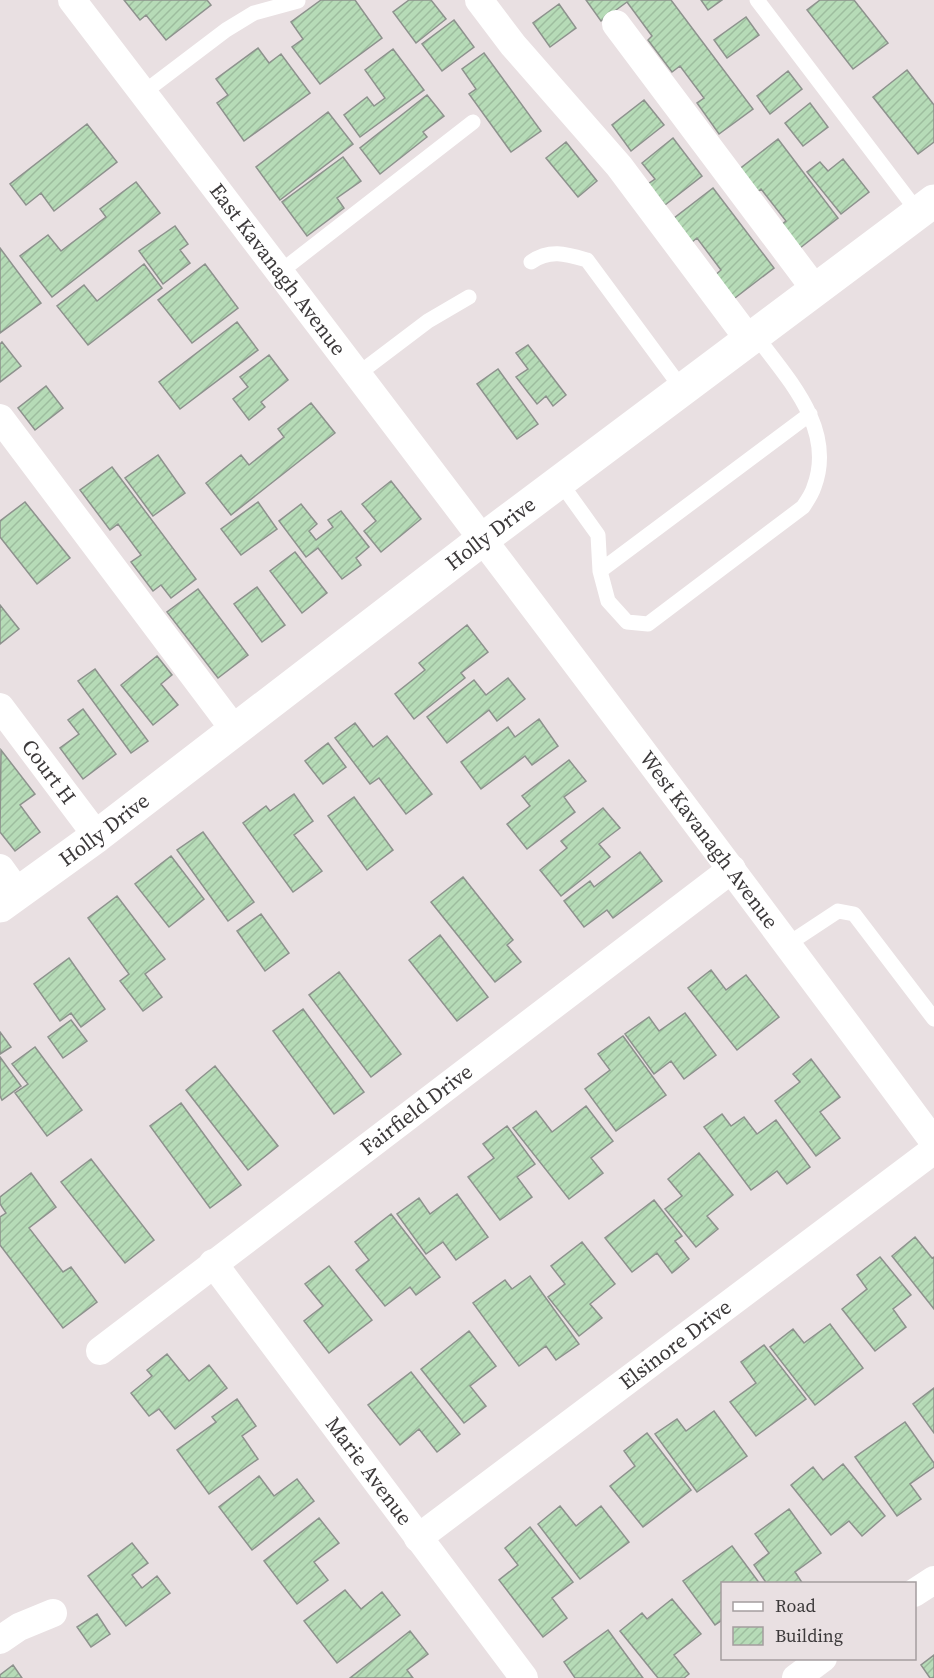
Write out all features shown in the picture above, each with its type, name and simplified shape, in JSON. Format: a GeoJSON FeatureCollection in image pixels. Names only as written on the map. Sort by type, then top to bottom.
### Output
{"type":"FeatureCollection","features":[{"type":"Feature","properties":{"kind":"street","name":"East Kavanagh Avenue"},"geometry":{"type":"LineString","coordinates":[[72,0],[483,539]]}},
{"type":"Feature","properties":{"kind":"street"},"geometry":{"type":"LineString","coordinates":[[479,0],[513,45],[619,166],[753,339]]}},
{"type":"Feature","properties":{"kind":"street"},"geometry":{"type":"LineString","coordinates":[[616,24],[815,289]]}},
{"type":"Feature","properties":{"kind":"street","name":"Holly Drive"},"geometry":{"type":"LineString","coordinates":[[6,889],[97,836],[483,539],[753,339],[815,289],[926,207]]}},
{"type":"Feature","properties":{"kind":"street"},"geometry":{"type":"LineString","coordinates":[[0,418],[234,729]]}},
{"type":"Feature","properties":{"kind":"street","name":"West Kavanagh Avenue"},"geometry":{"type":"LineString","coordinates":[[483,539],[934,1142]]}},
{"type":"Feature","properties":{"kind":"street","name":"Court H"},"geometry":{"type":"LineString","coordinates":[[0,707],[97,836]]}},
{"type":"Feature","properties":{"kind":"street","name":"Fairfield Drive"},"geometry":{"type":"LineString","coordinates":[[100,1351],[732,869]]}},
{"type":"Feature","properties":{"kind":"street","name":"Elsinore Drive"},"geometry":{"type":"LineString","coordinates":[[418,1538],[934,1150]]}},
{"type":"Feature","properties":{"kind":"street","name":"Marie Avenue"},"geometry":{"type":"LineString","coordinates":[[213,1263],[524,1678]]}},
{"type":"Feature","properties":{"kind":"street"},"geometry":{"type":"LineString","coordinates":[[916,1592],[934,1580]]}},
{"type":"Feature","properties":{"kind":"street"},"geometry":{"type":"LineString","coordinates":[[0,1640],[19,1627],[53,1613]]}},
{"type":"Feature","properties":{"kind":"street"},"geometry":{"type":"LineString","coordinates":[[796,1678],[822,1660]]}},
{"type":"Feature","properties":{"kind":"lane"},"geometry":{"type":"LineString","coordinates":[[757,0],[926,207]]}},
{"type":"Feature","properties":{"kind":"lane"},"geometry":{"type":"LineString","coordinates":[[143,93],[225,30],[254,14],[298,1]]}},
{"type":"Feature","properties":{"kind":"lane"},"geometry":{"type":"LineString","coordinates":[[280,272],[473,122]]}},
{"type":"Feature","properties":{"kind":"lane"},"geometry":{"type":"LineString","coordinates":[[531,262],[542,254],[566,254],[587,260],[683,390]]}},
{"type":"Feature","properties":{"kind":"lane"},"geometry":{"type":"LineString","coordinates":[[358,374],[428,321],[469,297]]}},
{"type":"Feature","properties":{"kind":"lane"},"geometry":{"type":"LineString","coordinates":[[560,482],[598,535],[600,571],[608,601],[627,622],[648,624],[803,507],[814,488],[820,463],[816,430],[810,414],[804,401],[753,339]]}},
{"type":"Feature","properties":{"kind":"lane"},"geometry":{"type":"LineString","coordinates":[[600,571],[810,414]]}},
{"type":"Feature","properties":{"kind":"lane"},"geometry":{"type":"LineString","coordinates":[[788,944],[838,911],[855,914],[934,1019]]}},
{"type":"Feature","properties":{"kind":"building"},"geometry":{"type":"Polygon","coordinates":[[[124,0],[207,0],[211,5],[166,40],[146,15],[140,20],[124,0]]]}},
{"type":"Feature","properties":{"kind":"building"},"geometry":{"type":"Polygon","coordinates":[[[321,0],[355,0],[382,38],[320,84],[292,47],[303,39],[291,22],[321,0]]]}},
{"type":"Feature","properties":{"kind":"building"},"geometry":{"type":"Polygon","coordinates":[[[409,0],[431,0],[446,19],[416,43],[393,12],[409,0]]]}},
{"type":"Feature","properties":{"kind":"building"},"geometry":{"type":"Polygon","coordinates":[[[586,0],[671,0],[753,109],[719,134],[697,103],[704,98],[680,66],[672,72],[648,40],[652,36],[627,2],[601,21],[586,0]]]}},
{"type":"Feature","properties":{"kind":"building"},"geometry":{"type":"Polygon","coordinates":[[[701,0],[722,0],[708,10],[701,0]]]}},
{"type":"Feature","properties":{"kind":"building"},"geometry":{"type":"Polygon","coordinates":[[[820,0],[854,0],[888,43],[853,69],[807,10],[820,0]]]}},
{"type":"Feature","properties":{"kind":"building"},"geometry":{"type":"Polygon","coordinates":[[[559,4],[576,28],[550,47],[533,23],[559,4]]]}},
{"type":"Feature","properties":{"kind":"building"},"geometry":{"type":"Polygon","coordinates":[[[746,17],[759,35],[727,58],[714,40],[746,17]]]}},
{"type":"Feature","properties":{"kind":"building"},"geometry":{"type":"Polygon","coordinates":[[[454,20],[474,47],[442,71],[422,44],[454,20]]]}},
{"type":"Feature","properties":{"kind":"building"},"geometry":{"type":"Polygon","coordinates":[[[258,48],[269,63],[281,54],[310,93],[244,141],[217,103],[228,95],[216,79],[258,48]]]}},
{"type":"Feature","properties":{"kind":"building"},"geometry":{"type":"Polygon","coordinates":[[[393,49],[424,90],[360,137],[344,115],[367,97],[374,106],[385,98],[365,70],[393,49]]]}},
{"type":"Feature","properties":{"kind":"building"},"geometry":{"type":"Polygon","coordinates":[[[484,53],[541,131],[511,152],[469,94],[476,89],[462,69],[484,53]]]}},
{"type":"Feature","properties":{"kind":"building"},"geometry":{"type":"Polygon","coordinates":[[[907,70],[934,105],[934,142],[918,154],[873,97],[907,70]]]}},
{"type":"Feature","properties":{"kind":"building"},"geometry":{"type":"Polygon","coordinates":[[[788,71],[802,89],[770,114],[757,96],[788,71]]]}},
{"type":"Feature","properties":{"kind":"building"},"geometry":{"type":"Polygon","coordinates":[[[427,95],[444,116],[423,132],[427,137],[380,174],[360,148],[427,95]]]}},
{"type":"Feature","properties":{"kind":"building"},"geometry":{"type":"Polygon","coordinates":[[[644,100],[664,125],[631,151],[612,125],[644,100]]]}},
{"type":"Feature","properties":{"kind":"building"},"geometry":{"type":"Polygon","coordinates":[[[810,103],[828,127],[803,146],[785,123],[810,103]]]}},
{"type":"Feature","properties":{"kind":"building"},"geometry":{"type":"Polygon","coordinates":[[[328,112],[353,144],[280,200],[256,167],[328,112]]]}},
{"type":"Feature","properties":{"kind":"building"},"geometry":{"type":"Polygon","coordinates":[[[87,124],[117,162],[54,211],[41,193],[26,205],[10,184],[87,124]]]}},
{"type":"Feature","properties":{"kind":"building"},"geometry":{"type":"Polygon","coordinates":[[[673,138],[702,176],[665,205],[648,184],[655,179],[642,163],[673,138]]]}},
{"type":"Feature","properties":{"kind":"building"},"geometry":{"type":"Polygon","coordinates":[[[778,139],[838,218],[795,252],[777,228],[786,221],[761,189],[751,197],[733,174],[778,139]]]}},
{"type":"Feature","properties":{"kind":"building"},"geometry":{"type":"Polygon","coordinates":[[[566,142],[597,181],[578,197],[546,158],[566,142]]]}},
{"type":"Feature","properties":{"kind":"building"},"geometry":{"type":"Polygon","coordinates":[[[343,157],[361,181],[337,198],[344,208],[307,236],[282,202],[343,157]]]}},
{"type":"Feature","properties":{"kind":"building"},"geometry":{"type":"Polygon","coordinates":[[[843,159],[869,192],[841,214],[807,172],[820,162],[828,171],[843,159]]]}},
{"type":"Feature","properties":{"kind":"building"},"geometry":{"type":"Polygon","coordinates":[[[136,182],[160,213],[52,297],[20,256],[48,235],[61,251],[106,217],[100,209],[136,182]]]}},
{"type":"Feature","properties":{"kind":"building"},"geometry":{"type":"Polygon","coordinates":[[[713,188],[774,268],[731,301],[713,277],[721,270],[697,238],[687,246],[669,222],[713,188]]]}},
{"type":"Feature","properties":{"kind":"building"},"geometry":{"type":"Polygon","coordinates":[[[175,226],[188,244],[180,250],[190,263],[163,284],[139,251],[175,226]]]}},
{"type":"Feature","properties":{"kind":"building"},"geometry":{"type":"Polygon","coordinates":[[[0,248],[41,303],[0,333],[0,248]]]}},
{"type":"Feature","properties":{"kind":"building"},"geometry":{"type":"Polygon","coordinates":[[[144,264],[162,288],[88,345],[57,306],[84,285],[97,301],[144,264]]]}},
{"type":"Feature","properties":{"kind":"building"},"geometry":{"type":"Polygon","coordinates":[[[205,264],[238,308],[192,343],[158,300],[205,264]]]}},
{"type":"Feature","properties":{"kind":"building"},"geometry":{"type":"Polygon","coordinates":[[[237,322],[258,350],[180,409],[159,382],[237,322]]]}},
{"type":"Feature","properties":{"kind":"building"},"geometry":{"type":"Polygon","coordinates":[[[2,342],[21,366],[0,382],[0,344],[2,342]]]}},
{"type":"Feature","properties":{"kind":"building"},"geometry":{"type":"Polygon","coordinates":[[[528,345],[566,395],[553,406],[546,396],[537,404],[516,377],[528,369],[516,353],[528,345]]]}},
{"type":"Feature","properties":{"kind":"building"},"geometry":{"type":"Polygon","coordinates":[[[269,355],[288,380],[261,402],[265,407],[249,420],[233,399],[248,387],[240,377],[269,355]]]}},
{"type":"Feature","properties":{"kind":"building"},"geometry":{"type":"Polygon","coordinates":[[[498,369],[538,424],[517,439],[477,384],[498,369]]]}},
{"type":"Feature","properties":{"kind":"building"},"geometry":{"type":"Polygon","coordinates":[[[46,386],[63,408],[35,430],[18,408],[46,386]]]}},
{"type":"Feature","properties":{"kind":"building"},"geometry":{"type":"Polygon","coordinates":[[[311,403],[335,433],[231,515],[206,483],[241,455],[249,465],[284,437],[278,429],[311,403]]]}},
{"type":"Feature","properties":{"kind":"building"},"geometry":{"type":"Polygon","coordinates":[[[158,455],[185,493],[153,516],[125,478],[158,455]]]}},
{"type":"Feature","properties":{"kind":"building"},"geometry":{"type":"Polygon","coordinates":[[[112,467],[196,579],[171,598],[161,585],[153,591],[131,562],[141,555],[118,524],[110,530],[80,490],[112,467]]]}},
{"type":"Feature","properties":{"kind":"building"},"geometry":{"type":"Polygon","coordinates":[[[391,481],[421,519],[381,552],[364,531],[376,521],[362,504],[391,481]]]}},
{"type":"Feature","properties":{"kind":"building"},"geometry":{"type":"Polygon","coordinates":[[[25,502],[70,558],[37,584],[0,537],[0,521],[25,502]]]}},
{"type":"Feature","properties":{"kind":"building"},"geometry":{"type":"Polygon","coordinates":[[[258,502],[277,529],[241,555],[221,529],[258,502]]]}},
{"type":"Feature","properties":{"kind":"building"},"geometry":{"type":"Polygon","coordinates":[[[301,504],[317,524],[309,531],[316,540],[333,527],[328,520],[341,511],[369,547],[356,558],[361,565],[342,579],[318,548],[306,557],[279,521],[301,504]]]}},
{"type":"Feature","properties":{"kind":"building"},"geometry":{"type":"Polygon","coordinates":[[[295,552],[327,593],[302,613],[270,571],[295,552]]]}},
{"type":"Feature","properties":{"kind":"building"},"geometry":{"type":"Polygon","coordinates":[[[257,587],[285,625],[262,642],[234,604],[257,587]]]}},
{"type":"Feature","properties":{"kind":"building"},"geometry":{"type":"Polygon","coordinates":[[[198,589],[248,655],[218,678],[167,612],[198,589]]]}},
{"type":"Feature","properties":{"kind":"building"},"geometry":{"type":"Polygon","coordinates":[[[0,605],[19,629],[0,644],[0,605]]]}},
{"type":"Feature","properties":{"kind":"building"},"geometry":{"type":"Polygon","coordinates":[[[467,625],[488,652],[461,673],[465,678],[414,719],[395,694],[425,670],[419,663],[467,625]]]}},
{"type":"Feature","properties":{"kind":"building"},"geometry":{"type":"Polygon","coordinates":[[[157,656],[172,675],[161,684],[178,705],[153,725],[121,685],[157,656]]]}},
{"type":"Feature","properties":{"kind":"building"},"geometry":{"type":"Polygon","coordinates":[[[95,669],[148,741],[131,753],[78,681],[95,669]]]}},
{"type":"Feature","properties":{"kind":"building"},"geometry":{"type":"Polygon","coordinates":[[[508,678],[525,699],[497,721],[489,710],[447,743],[427,717],[474,680],[486,695],[508,678]]]}},
{"type":"Feature","properties":{"kind":"building"},"geometry":{"type":"Polygon","coordinates":[[[83,709],[116,754],[83,779],[60,748],[79,734],[68,720],[83,709]]]}},
{"type":"Feature","properties":{"kind":"building"},"geometry":{"type":"Polygon","coordinates":[[[539,719],[558,746],[532,765],[525,756],[481,789],[461,762],[508,727],[515,737],[539,719]]]}},
{"type":"Feature","properties":{"kind":"building"},"geometry":{"type":"Polygon","coordinates":[[[355,723],[373,747],[387,736],[432,794],[406,814],[379,778],[370,784],[335,738],[355,723]]]}},
{"type":"Feature","properties":{"kind":"building"},"geometry":{"type":"Polygon","coordinates":[[[328,743],[346,767],[323,784],[305,761],[328,743]]]}},
{"type":"Feature","properties":{"kind":"building"},"geometry":{"type":"Polygon","coordinates":[[[1,750],[35,794],[20,805],[40,832],[15,851],[0,832],[1,750]]]}},
{"type":"Feature","properties":{"kind":"building"},"geometry":{"type":"Polygon","coordinates":[[[569,760],[586,781],[564,797],[575,812],[527,849],[507,824],[530,806],[522,796],[569,760]]]}},
{"type":"Feature","properties":{"kind":"building"},"geometry":{"type":"Polygon","coordinates":[[[294,794],[313,821],[294,835],[322,871],[293,892],[243,823],[266,806],[270,811],[294,794]]]}},
{"type":"Feature","properties":{"kind":"building"},"geometry":{"type":"Polygon","coordinates":[[[354,797],[393,850],[367,870],[328,816],[354,797]]]}},
{"type":"Feature","properties":{"kind":"building"},"geometry":{"type":"Polygon","coordinates":[[[603,808],[620,828],[599,844],[610,857],[561,896],[540,870],[567,848],[561,841],[603,808]]]}},
{"type":"Feature","properties":{"kind":"building"},"geometry":{"type":"Polygon","coordinates":[[[203,832],[254,902],[228,921],[177,850],[203,832]]]}},
{"type":"Feature","properties":{"kind":"building"},"geometry":{"type":"Polygon","coordinates":[[[640,852],[662,881],[613,918],[607,910],[584,927],[564,901],[590,881],[594,887],[640,852]]]}},
{"type":"Feature","properties":{"kind":"building"},"geometry":{"type":"Polygon","coordinates":[[[171,856],[204,899],[169,927],[135,884],[171,856]]]}},
{"type":"Feature","properties":{"kind":"building"},"geometry":{"type":"Polygon","coordinates":[[[463,877],[513,940],[507,945],[521,962],[495,982],[431,902],[463,877]]]}},
{"type":"Feature","properties":{"kind":"building"},"geometry":{"type":"Polygon","coordinates":[[[117,896],[165,959],[145,974],[162,997],[143,1011],[120,981],[129,974],[88,918],[117,896]]]}},
{"type":"Feature","properties":{"kind":"building"},"geometry":{"type":"Polygon","coordinates":[[[261,914],[289,953],[265,971],[237,931],[261,914]]]}},
{"type":"Feature","properties":{"kind":"building"},"geometry":{"type":"Polygon","coordinates":[[[440,935],[488,997],[457,1021],[409,960],[440,935]]]}},
{"type":"Feature","properties":{"kind":"building"},"geometry":{"type":"Polygon","coordinates":[[[69,958],[105,1009],[81,1027],[71,1013],[60,1021],[34,984],[69,958]]]}},
{"type":"Feature","properties":{"kind":"building"},"geometry":{"type":"Polygon","coordinates":[[[711,970],[726,990],[746,975],[779,1017],[737,1050],[688,988],[711,970]]]}},
{"type":"Feature","properties":{"kind":"building"},"geometry":{"type":"Polygon","coordinates":[[[339,972],[401,1054],[371,1077],[309,995],[339,972]]]}},
{"type":"Feature","properties":{"kind":"building"},"geometry":{"type":"Polygon","coordinates":[[[303,1009],[364,1092],[334,1114],[273,1031],[303,1009]]]}},
{"type":"Feature","properties":{"kind":"building"},"geometry":{"type":"Polygon","coordinates":[[[685,1013],[716,1055],[684,1079],[671,1061],[654,1074],[625,1034],[649,1017],[659,1031],[685,1013]]]}},
{"type":"Feature","properties":{"kind":"building"},"geometry":{"type":"Polygon","coordinates":[[[71,1020],[87,1041],[63,1058],[48,1037],[71,1020]]]}},
{"type":"Feature","properties":{"kind":"building"},"geometry":{"type":"Polygon","coordinates":[[[0,1032],[11,1047],[0,1054],[0,1032]]]}},
{"type":"Feature","properties":{"kind":"building"},"geometry":{"type":"Polygon","coordinates":[[[623,1036],[666,1095],[616,1131],[585,1089],[610,1070],[598,1054],[623,1036]]]}},
{"type":"Feature","properties":{"kind":"building"},"geometry":{"type":"Polygon","coordinates":[[[35,1047],[82,1110],[47,1136],[15,1093],[28,1084],[12,1064],[35,1047]]]}},
{"type":"Feature","properties":{"kind":"building"},"geometry":{"type":"Polygon","coordinates":[[[0,1057],[21,1086],[2,1100],[0,1096],[0,1057]]]}},
{"type":"Feature","properties":{"kind":"building"},"geometry":{"type":"Polygon","coordinates":[[[811,1059],[840,1097],[820,1112],[840,1138],[816,1156],[775,1101],[800,1082],[793,1074],[811,1059]]]}},
{"type":"Feature","properties":{"kind":"building"},"geometry":{"type":"Polygon","coordinates":[[[215,1066],[278,1146],[248,1170],[186,1090],[215,1066]]]}},
{"type":"Feature","properties":{"kind":"building"},"geometry":{"type":"Polygon","coordinates":[[[181,1103],[241,1185],[210,1208],[150,1126],[181,1103]]]}},
{"type":"Feature","properties":{"kind":"building"},"geometry":{"type":"Polygon","coordinates":[[[586,1106],[613,1141],[591,1158],[603,1173],[569,1199],[513,1128],[536,1111],[552,1132],[586,1106]]]}},
{"type":"Feature","properties":{"kind":"building"},"geometry":{"type":"Polygon","coordinates":[[[722,1114],[731,1126],[744,1117],[757,1134],[776,1120],[810,1167],[787,1184],[777,1171],[751,1190],[704,1127],[722,1114]]]}},
{"type":"Feature","properties":{"kind":"building"},"geometry":{"type":"Polygon","coordinates":[[[507,1126],[535,1164],[517,1177],[532,1197],[500,1220],[468,1177],[494,1158],[483,1144],[507,1126]]]}},
{"type":"Feature","properties":{"kind":"building"},"geometry":{"type":"Polygon","coordinates":[[[699,1153],[733,1195],[707,1216],[718,1229],[696,1247],[665,1209],[682,1196],[668,1179],[699,1153]]]}},
{"type":"Feature","properties":{"kind":"building"},"geometry":{"type":"Polygon","coordinates":[[[91,1159],[154,1240],[125,1263],[61,1182],[91,1159]]]}},
{"type":"Feature","properties":{"kind":"building"},"geometry":{"type":"Polygon","coordinates":[[[31,1173],[56,1207],[29,1228],[63,1272],[71,1267],[97,1302],[63,1328],[0,1245],[0,1217],[6,1213],[0,1204],[0,1197],[31,1173]]]}},
{"type":"Feature","properties":{"kind":"building"},"geometry":{"type":"Polygon","coordinates":[[[457,1194],[488,1237],[456,1260],[443,1242],[426,1254],[397,1214],[419,1198],[430,1214],[457,1194]]]}},
{"type":"Feature","properties":{"kind":"building"},"geometry":{"type":"Polygon","coordinates":[[[654,1200],[682,1236],[675,1241],[689,1259],[672,1273],[657,1253],[632,1272],[605,1238],[654,1200]]]}},
{"type":"Feature","properties":{"kind":"building"},"geometry":{"type":"Polygon","coordinates":[[[391,1214],[440,1277],[416,1295],[410,1287],[385,1306],[356,1270],[369,1260],[355,1242],[391,1214]]]}},
{"type":"Feature","properties":{"kind":"building"},"geometry":{"type":"Polygon","coordinates":[[[915,1237],[932,1258],[934,1257],[934,1309],[892,1256],[915,1237]]]}},
{"type":"Feature","properties":{"kind":"building"},"geometry":{"type":"Polygon","coordinates":[[[582,1242],[615,1284],[590,1304],[602,1318],[579,1336],[548,1297],[565,1284],[551,1266],[582,1242]]]}},
{"type":"Feature","properties":{"kind":"building"},"geometry":{"type":"Polygon","coordinates":[[[880,1257],[911,1295],[893,1309],[906,1327],[875,1351],[842,1309],[867,1289],[857,1275],[880,1257]]]}},
{"type":"Feature","properties":{"kind":"building"},"geometry":{"type":"Polygon","coordinates":[[[329,1266],[372,1320],[329,1353],[304,1321],[323,1306],[305,1284],[329,1266]]]}},
{"type":"Feature","properties":{"kind":"building"},"geometry":{"type":"Polygon","coordinates":[[[530,1276],[579,1344],[556,1360],[546,1346],[519,1366],[473,1303],[505,1280],[512,1289],[530,1276]]]}},
{"type":"Feature","properties":{"kind":"building"},"geometry":{"type":"Polygon","coordinates":[[[830,1324],[863,1368],[815,1405],[770,1347],[793,1329],[804,1343],[830,1324]]]}},
{"type":"Feature","properties":{"kind":"building"},"geometry":{"type":"Polygon","coordinates":[[[469,1331],[496,1366],[470,1386],[486,1406],[464,1423],[421,1369],[469,1331]]]}},
{"type":"Feature","properties":{"kind":"building"},"geometry":{"type":"Polygon","coordinates":[[[764,1345],[806,1399],[756,1436],[730,1402],[756,1383],[741,1362],[764,1345]]]}},
{"type":"Feature","properties":{"kind":"building"},"geometry":{"type":"Polygon","coordinates":[[[167,1354],[189,1381],[209,1365],[227,1388],[175,1429],[159,1409],[149,1416],[131,1393],[152,1376],[147,1370],[167,1354]]]}},
{"type":"Feature","properties":{"kind":"building"},"geometry":{"type":"Polygon","coordinates":[[[411,1372],[460,1434],[437,1452],[419,1429],[400,1445],[368,1405],[411,1372]]]}},
{"type":"Feature","properties":{"kind":"building"},"geometry":{"type":"Polygon","coordinates":[[[934,1388],[934,1433],[913,1404],[934,1388]]]}},
{"type":"Feature","properties":{"kind":"building"},"geometry":{"type":"Polygon","coordinates":[[[237,1399],[256,1426],[242,1436],[258,1459],[209,1494],[177,1450],[216,1422],[212,1417],[237,1399]]]}},
{"type":"Feature","properties":{"kind":"building"},"geometry":{"type":"Polygon","coordinates":[[[714,1411],[747,1456],[697,1492],[655,1434],[677,1419],[686,1431],[714,1411]]]}},
{"type":"Feature","properties":{"kind":"building"},"geometry":{"type":"Polygon","coordinates":[[[905,1422],[934,1463],[934,1467],[910,1484],[921,1499],[897,1516],[855,1457],[905,1422]]]}},
{"type":"Feature","properties":{"kind":"building"},"geometry":{"type":"Polygon","coordinates":[[[647,1433],[691,1490],[643,1527],[610,1486],[635,1466],[624,1451],[647,1433]]]}},
{"type":"Feature","properties":{"kind":"building"},"geometry":{"type":"Polygon","coordinates":[[[843,1464],[885,1516],[862,1536],[849,1521],[831,1535],[791,1485],[813,1467],[823,1480],[843,1464]]]}},
{"type":"Feature","properties":{"kind":"building"},"geometry":{"type":"Polygon","coordinates":[[[259,1476],[274,1496],[297,1479],[314,1501],[252,1550],[219,1507],[259,1476]]]}},
{"type":"Feature","properties":{"kind":"building"},"geometry":{"type":"Polygon","coordinates":[[[560,1506],[576,1526],[601,1506],[629,1542],[580,1579],[538,1524],[560,1506]]]}},
{"type":"Feature","properties":{"kind":"building"},"geometry":{"type":"Polygon","coordinates":[[[789,1509],[821,1553],[795,1572],[802,1582],[766,1582],[754,1565],[769,1553],[755,1534],[789,1509]]]}},
{"type":"Feature","properties":{"kind":"building"},"geometry":{"type":"Polygon","coordinates":[[[319,1518],[339,1543],[314,1562],[328,1580],[297,1604],[264,1561],[319,1518]]]}},
{"type":"Feature","properties":{"kind":"building"},"geometry":{"type":"Polygon","coordinates":[[[530,1527],[573,1582],[552,1598],[567,1618],[543,1637],[499,1580],[518,1565],[505,1548],[530,1527]]]}},
{"type":"Feature","properties":{"kind":"building"},"geometry":{"type":"Polygon","coordinates":[[[132,1543],[148,1563],[132,1575],[142,1588],[157,1576],[170,1593],[126,1626],[88,1576],[132,1543]]]}},
{"type":"Feature","properties":{"kind":"building"},"geometry":{"type":"Polygon","coordinates":[[[732,1546],[759,1582],[721,1582],[721,1621],[715,1625],[683,1581],[732,1546]]]}},
{"type":"Feature","properties":{"kind":"building"},"geometry":{"type":"Polygon","coordinates":[[[345,1590],[361,1609],[382,1592],[400,1615],[337,1663],[304,1621],[345,1590]]]}},
{"type":"Feature","properties":{"kind":"building"},"geometry":{"type":"Polygon","coordinates":[[[672,1599],[701,1634],[674,1655],[689,1674],[684,1678],[658,1678],[620,1631],[642,1613],[647,1619],[672,1599]]]}},
{"type":"Feature","properties":{"kind":"building"},"geometry":{"type":"Polygon","coordinates":[[[97,1614],[110,1634],[91,1647],[77,1627],[97,1614]]]}},
{"type":"Feature","properties":{"kind":"building"},"geometry":{"type":"Polygon","coordinates":[[[608,1630],[643,1678],[575,1678],[564,1662],[608,1630]]]}},
{"type":"Feature","properties":{"kind":"building"},"geometry":{"type":"Polygon","coordinates":[[[410,1631],[428,1654],[407,1670],[413,1678],[350,1678],[410,1631]]]}},
{"type":"Feature","properties":{"kind":"building"},"geometry":{"type":"Polygon","coordinates":[[[934,1655],[934,1678],[930,1678],[921,1665],[934,1655]]]}},
{"type":"Feature","properties":{"kind":"building"},"geometry":{"type":"Polygon","coordinates":[[[13,1665],[22,1678],[0,1678],[0,1675],[13,1665]]]}}]}
